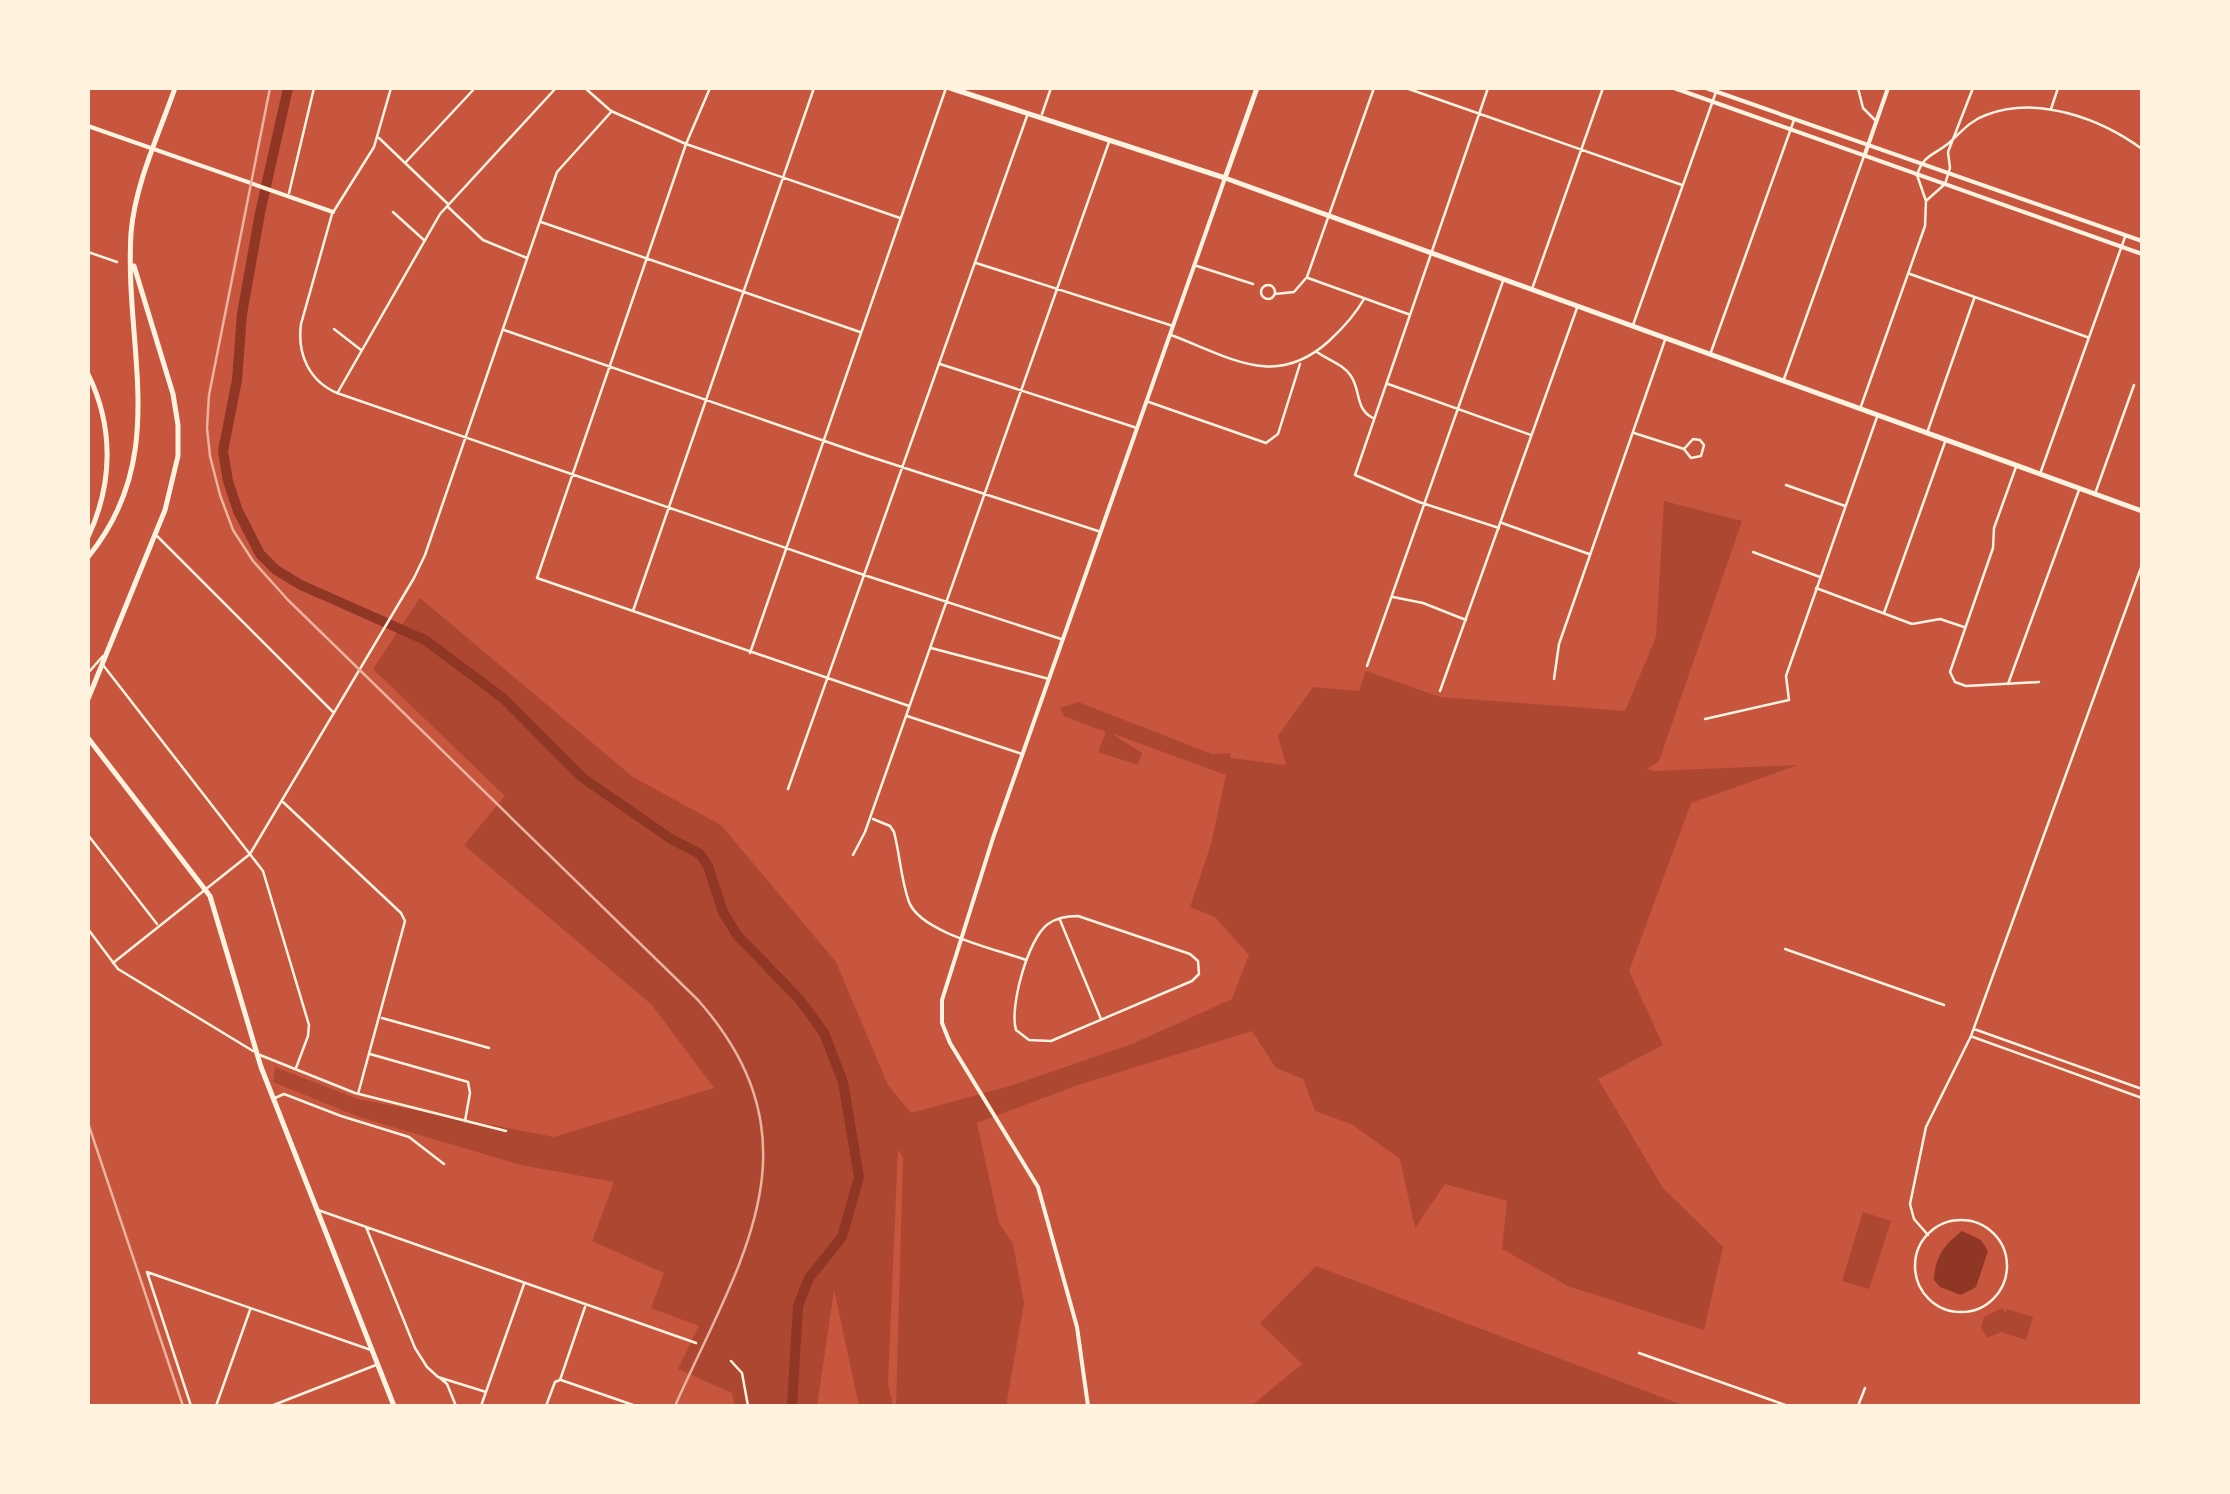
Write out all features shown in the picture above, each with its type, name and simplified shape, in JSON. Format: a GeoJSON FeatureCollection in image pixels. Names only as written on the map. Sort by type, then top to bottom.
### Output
{"type":"FeatureCollection","features":[{"type":"Feature","properties":{"kind":"main road"},"geometry":{"type":"LineString","coordinates":[[88,556],[110,525],[125,494],[137,446],[140,409],[131,254],[136,204],[176,88]]}},
{"type":"Feature","properties":{"kind":"main road"},"geometry":{"type":"LineString","coordinates":[[948,88],[1225,178],[2142,511]]}},
{"type":"Feature","properties":{"kind":"main road"},"geometry":{"type":"LineString","coordinates":[[1225,178],[1257,88]]}},
{"type":"Feature","properties":{"kind":"main road"},"geometry":{"type":"LineString","coordinates":[[88,699],[156,535],[176,468],[178,425],[173,394],[131,254]]}},
{"type":"Feature","properties":{"kind":"main road"},"geometry":{"type":"LineString","coordinates":[[88,374],[100,403],[108,447],[104,494],[88,537]]}},
{"type":"Feature","properties":{"kind":"main road"},"geometry":{"type":"LineString","coordinates":[[88,738],[213,904],[257,1054],[394,1406]]}},
{"type":"Feature","properties":{"kind":"street"},"geometry":{"type":"LineString","coordinates":[[285,195],[314,88]]}},
{"type":"Feature","properties":{"kind":"street"},"geometry":{"type":"LineString","coordinates":[[391,88],[368,160],[334,212],[306,306],[300,342],[304,361],[321,384],[465,438],[1062,640]]}},
{"type":"Feature","properties":{"kind":"street"},"geometry":{"type":"LineString","coordinates":[[405,163],[475,88]]}},
{"type":"Feature","properties":{"kind":"street"},"geometry":{"type":"LineString","coordinates":[[337,393],[447,205],[556,88]]}},
{"type":"Feature","properties":{"kind":"street"},"geometry":{"type":"LineString","coordinates":[[585,88],[612,112],[686,144],[900,218]]}},
{"type":"Feature","properties":{"kind":"street"},"geometry":{"type":"LineString","coordinates":[[710,88],[686,144],[536,578],[909,706]]}},
{"type":"Feature","properties":{"kind":"street"},"geometry":{"type":"LineString","coordinates":[[632,612],[814,88]]}},
{"type":"Feature","properties":{"kind":"street"},"geometry":{"type":"LineString","coordinates":[[750,653],[948,88]]}},
{"type":"Feature","properties":{"kind":"street"},"geometry":{"type":"LineString","coordinates":[[1040,119],[1051,88]]}},
{"type":"Feature","properties":{"kind":"street"},"geometry":{"type":"LineString","coordinates":[[1275,294],[1294,292],[1307,277],[1374,88]]}},
{"type":"Feature","properties":{"kind":"street"},"geometry":{"type":"LineString","coordinates":[[1406,88],[1682,186]]}},
{"type":"Feature","properties":{"kind":"street"},"geometry":{"type":"LineString","coordinates":[[1488,88],[1355,475],[1424,504],[1591,554]]}},
{"type":"Feature","properties":{"kind":"street"},"geometry":{"type":"LineString","coordinates":[[1531,289],[1603,88]]}},
{"type":"Feature","properties":{"kind":"street"},"geometry":{"type":"LineString","coordinates":[[1674,88],[2142,254]]}},
{"type":"Feature","properties":{"kind":"street"},"geometry":{"type":"LineString","coordinates":[[1706,88],[2142,241]]}},
{"type":"Feature","properties":{"kind":"street"},"geometry":{"type":"LineString","coordinates":[[1858,88],[1867,115],[1877,120]]}},
{"type":"Feature","properties":{"kind":"street"},"geometry":{"type":"LineString","coordinates":[[1783,381],[1888,88]]}},
{"type":"Feature","properties":{"kind":"street"},"geometry":{"type":"LineString","coordinates":[[1926,201],[1945,184],[1950,172],[1948,152],[1974,88]]}},
{"type":"Feature","properties":{"kind":"street"},"geometry":{"type":"LineString","coordinates":[[2050,110],[2058,88]]}},
{"type":"Feature","properties":{"kind":"street"},"geometry":{"type":"LineString","coordinates":[[1632,327],[1716,91]]}},
{"type":"Feature","properties":{"kind":"street"},"geometry":{"type":"LineString","coordinates":[[1860,410],[1925,226],[1926,201],[1917,174],[1921,162],[1984,115],[2018,109],[2050,110],[2100,124],[2142,150]]}},
{"type":"Feature","properties":{"kind":"street"},"geometry":{"type":"LineString","coordinates":[[113,963],[250,854],[374,646],[425,555],[557,172],[612,112]]}},
{"type":"Feature","properties":{"kind":"street"},"geometry":{"type":"LineString","coordinates":[[788,789],[1027,115]]}},
{"type":"Feature","properties":{"kind":"street"},"geometry":{"type":"LineString","coordinates":[[1710,355],[1795,118]]}},
{"type":"Feature","properties":{"kind":"street"},"geometry":{"type":"LineString","coordinates":[[88,126],[334,212]]}},
{"type":"Feature","properties":{"kind":"street"},"geometry":{"type":"LineString","coordinates":[[378,137],[483,240],[527,258]]}},
{"type":"Feature","properties":{"kind":"street"},"geometry":{"type":"LineString","coordinates":[[853,854],[870,818],[1109,141]]}},
{"type":"Feature","properties":{"kind":"street"},"geometry":{"type":"LineString","coordinates":[[1088,1406],[1078,1330],[1038,1187],[945,1032],[942,1000],[1022,754],[1225,178]]}},
{"type":"Feature","properties":{"kind":"street"},"geometry":{"type":"LineString","coordinates":[[394,212],[425,241]]}},
{"type":"Feature","properties":{"kind":"street"},"geometry":{"type":"LineString","coordinates":[[540,221],[860,332]]}},
{"type":"Feature","properties":{"kind":"street"},"geometry":{"type":"LineString","coordinates":[[2040,474],[2126,235]]}},
{"type":"Feature","properties":{"kind":"street"},"geometry":{"type":"LineString","coordinates":[[88,252],[117,262]]}},
{"type":"Feature","properties":{"kind":"street"},"geometry":{"type":"LineString","coordinates":[[975,262],[1173,326]]}},
{"type":"Feature","properties":{"kind":"street"},"geometry":{"type":"LineString","coordinates":[[1194,265],[1253,284]]}},
{"type":"Feature","properties":{"kind":"street"},"geometry":{"type":"LineString","coordinates":[[1909,274],[2089,338]]}},
{"type":"Feature","properties":{"kind":"street"},"geometry":{"type":"LineString","coordinates":[[1307,277],[1408,314]]}},
{"type":"Feature","properties":{"kind":"street"},"geometry":{"type":"LineString","coordinates":[[1367,666],[1504,280]]}},
{"type":"Feature","properties":{"kind":"street"},"geometry":{"type":"LineString","coordinates":[[1927,434],[1974,297]]}},
{"type":"Feature","properties":{"kind":"street"},"geometry":{"type":"LineString","coordinates":[[1170,334],[1264,368],[1300,362],[1342,328],[1364,299]]}},
{"type":"Feature","properties":{"kind":"street"},"geometry":{"type":"LineString","coordinates":[[1440,691],[1577,307]]}},
{"type":"Feature","properties":{"kind":"street"},"geometry":{"type":"LineString","coordinates":[[334,329],[362,350]]}},
{"type":"Feature","properties":{"kind":"street"},"geometry":{"type":"LineString","coordinates":[[503,330],[1100,531]]}},
{"type":"Feature","properties":{"kind":"street"},"geometry":{"type":"LineString","coordinates":[[1554,679],[1555,660],[1666,339]]}},
{"type":"Feature","properties":{"kind":"street"},"geometry":{"type":"LineString","coordinates":[[1316,352],[1347,371],[1364,412],[1375,418]]}},
{"type":"Feature","properties":{"kind":"street"},"geometry":{"type":"LineString","coordinates":[[1146,401],[1266,444],[1278,434],[1300,362]]}},
{"type":"Feature","properties":{"kind":"street"},"geometry":{"type":"LineString","coordinates":[[939,364],[1137,428]]}},
{"type":"Feature","properties":{"kind":"street"},"geometry":{"type":"LineString","coordinates":[[1387,384],[1531,436]]}},
{"type":"Feature","properties":{"kind":"street"},"geometry":{"type":"LineString","coordinates":[[2095,494],[2134,384]]}},
{"type":"Feature","properties":{"kind":"street"},"geometry":{"type":"LineString","coordinates":[[1705,719],[1789,700],[1786,676],[1878,416]]}},
{"type":"Feature","properties":{"kind":"street"},"geometry":{"type":"LineString","coordinates":[[1632,433],[1684,450]]}},
{"type":"Feature","properties":{"kind":"street"},"geometry":{"type":"LineString","coordinates":[[1884,613],[1945,440]]}},
{"type":"Feature","properties":{"kind":"street"},"geometry":{"type":"LineString","coordinates":[[2016,466],[1951,678],[1966,686],[2040,682]]}},
{"type":"Feature","properties":{"kind":"street"},"geometry":{"type":"LineString","coordinates":[[1786,485],[1845,506]]}},
{"type":"Feature","properties":{"kind":"street"},"geometry":{"type":"LineString","coordinates":[[2008,684],[2080,488]]}},
{"type":"Feature","properties":{"kind":"street"},"geometry":{"type":"LineString","coordinates":[[156,535],[334,713]]}},
{"type":"Feature","properties":{"kind":"street"},"geometry":{"type":"LineString","coordinates":[[1753,552],[1820,577]]}},
{"type":"Feature","properties":{"kind":"street"},"geometry":{"type":"LineString","coordinates":[[1928,1234],[1914,1218],[1910,1204],[1926,1128],[1974,1029],[2142,565]]}},
{"type":"Feature","properties":{"kind":"street"},"geometry":{"type":"LineString","coordinates":[[1816,588],[1912,624],[1940,619],[1965,628]]}},
{"type":"Feature","properties":{"kind":"street"},"geometry":{"type":"LineString","coordinates":[[1391,596],[1423,603],[1466,620]]}},
{"type":"Feature","properties":{"kind":"street"},"geometry":{"type":"LineString","coordinates":[[88,673],[109,647]]}},
{"type":"Feature","properties":{"kind":"street"},"geometry":{"type":"LineString","coordinates":[[930,648],[1048,679]]}},
{"type":"Feature","properties":{"kind":"street"},"geometry":{"type":"LineString","coordinates":[[102,664],[265,878],[309,1025],[295,1069]]}},
{"type":"Feature","properties":{"kind":"street"},"geometry":{"type":"LineString","coordinates":[[906,716],[1022,754]]}},
{"type":"Feature","properties":{"kind":"street"},"geometry":{"type":"LineString","coordinates":[[282,801],[404,917],[406,928],[358,1094]]}},
{"type":"Feature","properties":{"kind":"street"},"geometry":{"type":"LineString","coordinates":[[870,818],[890,826],[894,832],[913,910],[932,926],[1028,960]]}},
{"type":"Feature","properties":{"kind":"street"},"geometry":{"type":"LineString","coordinates":[[88,834],[159,926]]}},
{"type":"Feature","properties":{"kind":"street"},"geometry":{"type":"LineString","coordinates":[[1072,916],[1086,917],[1190,954],[1200,967],[1192,981],[1051,1041],[1036,1042],[1016,1030],[1012,1008],[1028,960],[1041,931],[1072,916]]}},
{"type":"Feature","properties":{"kind":"street"},"geometry":{"type":"LineString","coordinates":[[1059,919],[1101,1020]]}},
{"type":"Feature","properties":{"kind":"street"},"geometry":{"type":"LineString","coordinates":[[88,929],[113,963],[257,1054],[358,1094],[506,1131]]}},
{"type":"Feature","properties":{"kind":"street"},"geometry":{"type":"LineString","coordinates":[[1785,949],[1944,1005]]}},
{"type":"Feature","properties":{"kind":"street"},"geometry":{"type":"LineString","coordinates":[[380,1018],[489,1048]]}},
{"type":"Feature","properties":{"kind":"street"},"geometry":{"type":"LineString","coordinates":[[1974,1029],[2142,1089]]}},
{"type":"Feature","properties":{"kind":"street"},"geometry":{"type":"LineString","coordinates":[[1971,1036],[2142,1098]]}},
{"type":"Feature","properties":{"kind":"street"},"geometry":{"type":"LineString","coordinates":[[370,1054],[468,1082],[470,1093],[464,1123]]}},
{"type":"Feature","properties":{"kind":"street"},"geometry":{"type":"LineString","coordinates":[[274,1098],[284,1094],[409,1138],[444,1164]]}},
{"type":"Feature","properties":{"kind":"street"},"geometry":{"type":"LineString","coordinates":[[316,1210],[696,1343]]}},
{"type":"Feature","properties":{"kind":"street"},"geometry":{"type":"LineString","coordinates":[[1954,1220],[1970,1221],[1997,1237],[2005,1251],[2007,1267],[1996,1296],[1968,1312],[1938,1306],[1924,1294],[1917,1280],[1916,1264],[1919,1248],[1928,1234],[1954,1220]]}},
{"type":"Feature","properties":{"kind":"street"},"geometry":{"type":"LineString","coordinates":[[366,1227],[415,1348],[427,1367],[447,1384],[456,1406]]}},
{"type":"Feature","properties":{"kind":"street"},"geometry":{"type":"LineString","coordinates":[[191,1406],[147,1272],[372,1350]]}},
{"type":"Feature","properties":{"kind":"street"},"geometry":{"type":"LineString","coordinates":[[481,1406],[524,1283]]}},
{"type":"Feature","properties":{"kind":"street"},"geometry":{"type":"LineString","coordinates":[[546,1406],[555,1382],[560,1380],[586,1304]]}},
{"type":"Feature","properties":{"kind":"street"},"geometry":{"type":"LineString","coordinates":[[216,1406],[250,1308]]}},
{"type":"Feature","properties":{"kind":"street"},"geometry":{"type":"LineString","coordinates":[[1638,1353],[1788,1406]]}},
{"type":"Feature","properties":{"kind":"street"},"geometry":{"type":"LineString","coordinates":[[731,1360],[742,1373],[748,1406]]}},
{"type":"Feature","properties":{"kind":"street"},"geometry":{"type":"LineString","coordinates":[[271,1406],[286,1404],[378,1365]]}},
{"type":"Feature","properties":{"kind":"street"},"geometry":{"type":"LineString","coordinates":[[438,1376],[486,1392]]}},
{"type":"Feature","properties":{"kind":"street"},"geometry":{"type":"LineString","coordinates":[[560,1380],[636,1406]]}},
{"type":"Feature","properties":{"kind":"street"},"geometry":{"type":"LineString","coordinates":[[1858,1406],[1865,1388]]}},
{"type":"Feature","properties":{"kind":"shaded area"},"geometry":{"type":"Polygon","coordinates":[[[1664,501],[1742,521],[1659,761],[1647,769],[1798,765],[1691,803],[1629,971],[1663,1045],[1598,1079],[1663,1188],[1723,1247],[1704,1330],[1568,1286],[1502,1249],[1507,1201],[1445,1184],[1415,1228],[1400,1159],[1353,1125],[1315,1111],[1303,1079],[1276,1068],[1252,1031],[1078,1085],[977,1123],[999,1223],[1013,1244],[1024,1303],[1006,1406],[896,1406],[903,1158],[898,1149],[888,1384],[893,1406],[859,1406],[834,1290],[817,1406],[735,1406],[732,1393],[678,1369],[699,1326],[651,1308],[664,1273],[592,1241],[614,1182],[521,1165],[359,1117],[273,1082],[275,1067],[358,1099],[554,1137],[714,1088],[652,1005],[464,845],[505,796],[373,669],[420,598],[633,777],[721,825],[836,962],[888,1085],[911,1113],[1010,1086],[1132,1044],[1232,999],[1249,955],[1215,917],[1190,907],[1211,844],[1226,775],[1111,733],[1142,753],[1138,765],[1098,752],[1106,732],[1064,716],[1060,708],[1078,702],[1212,754],[1230,753],[1231,758],[1286,765],[1278,736],[1313,687],[1359,691],[1366,671],[1440,697],[1625,711],[1656,637],[1664,501]]]}},
{"type":"Feature","properties":{"kind":"shaded area"},"geometry":{"type":"Polygon","coordinates":[[[1863,1212],[1891,1221],[1869,1289],[1842,1281],[1863,1212]]]}},
{"type":"Feature","properties":{"kind":"shaded area"},"geometry":{"type":"Polygon","coordinates":[[[1962,1231],[1981,1240],[1988,1251],[1976,1287],[1961,1295],[1940,1287],[1934,1280],[1942,1252],[1962,1231]]]}},
{"type":"Feature","properties":{"kind":"shaded area"},"geometry":{"type":"Polygon","coordinates":[[[1316,1266],[1685,1406],[1251,1406],[1302,1364],[1260,1323],[1316,1266]]]}},
{"type":"Feature","properties":{"kind":"shaded area"},"geometry":{"type":"Polygon","coordinates":[[[2002,1308],[2005,1312],[2007,1309],[2033,1317],[2026,1340],[2001,1332],[1987,1338],[1981,1327],[1984,1317],[2002,1308]]]}},
{"type":"Feature","properties":{"kind":"waterway"},"geometry":{"type":"LineString","coordinates":[[288,88],[260,213],[223,451],[238,511],[260,554],[276,570],[425,640],[503,698],[583,778],[671,839],[700,854],[708,866],[723,912],[737,935],[800,1000],[824,1033],[843,1082],[859,1177],[842,1237],[809,1278],[798,1306],[792,1406]]}},
{"type":"Feature","properties":{"kind":"railway"},"geometry":{"type":"LineString","coordinates":[[270,88],[209,395],[210,456],[233,530],[253,561],[288,600],[698,1000],[736,1053],[757,1103],[763,1153],[758,1202],[724,1301],[675,1406]]}},
{"type":"Feature","properties":{"kind":"railway"},"geometry":{"type":"LineString","coordinates":[[88,1123],[183,1406]]}}]}
